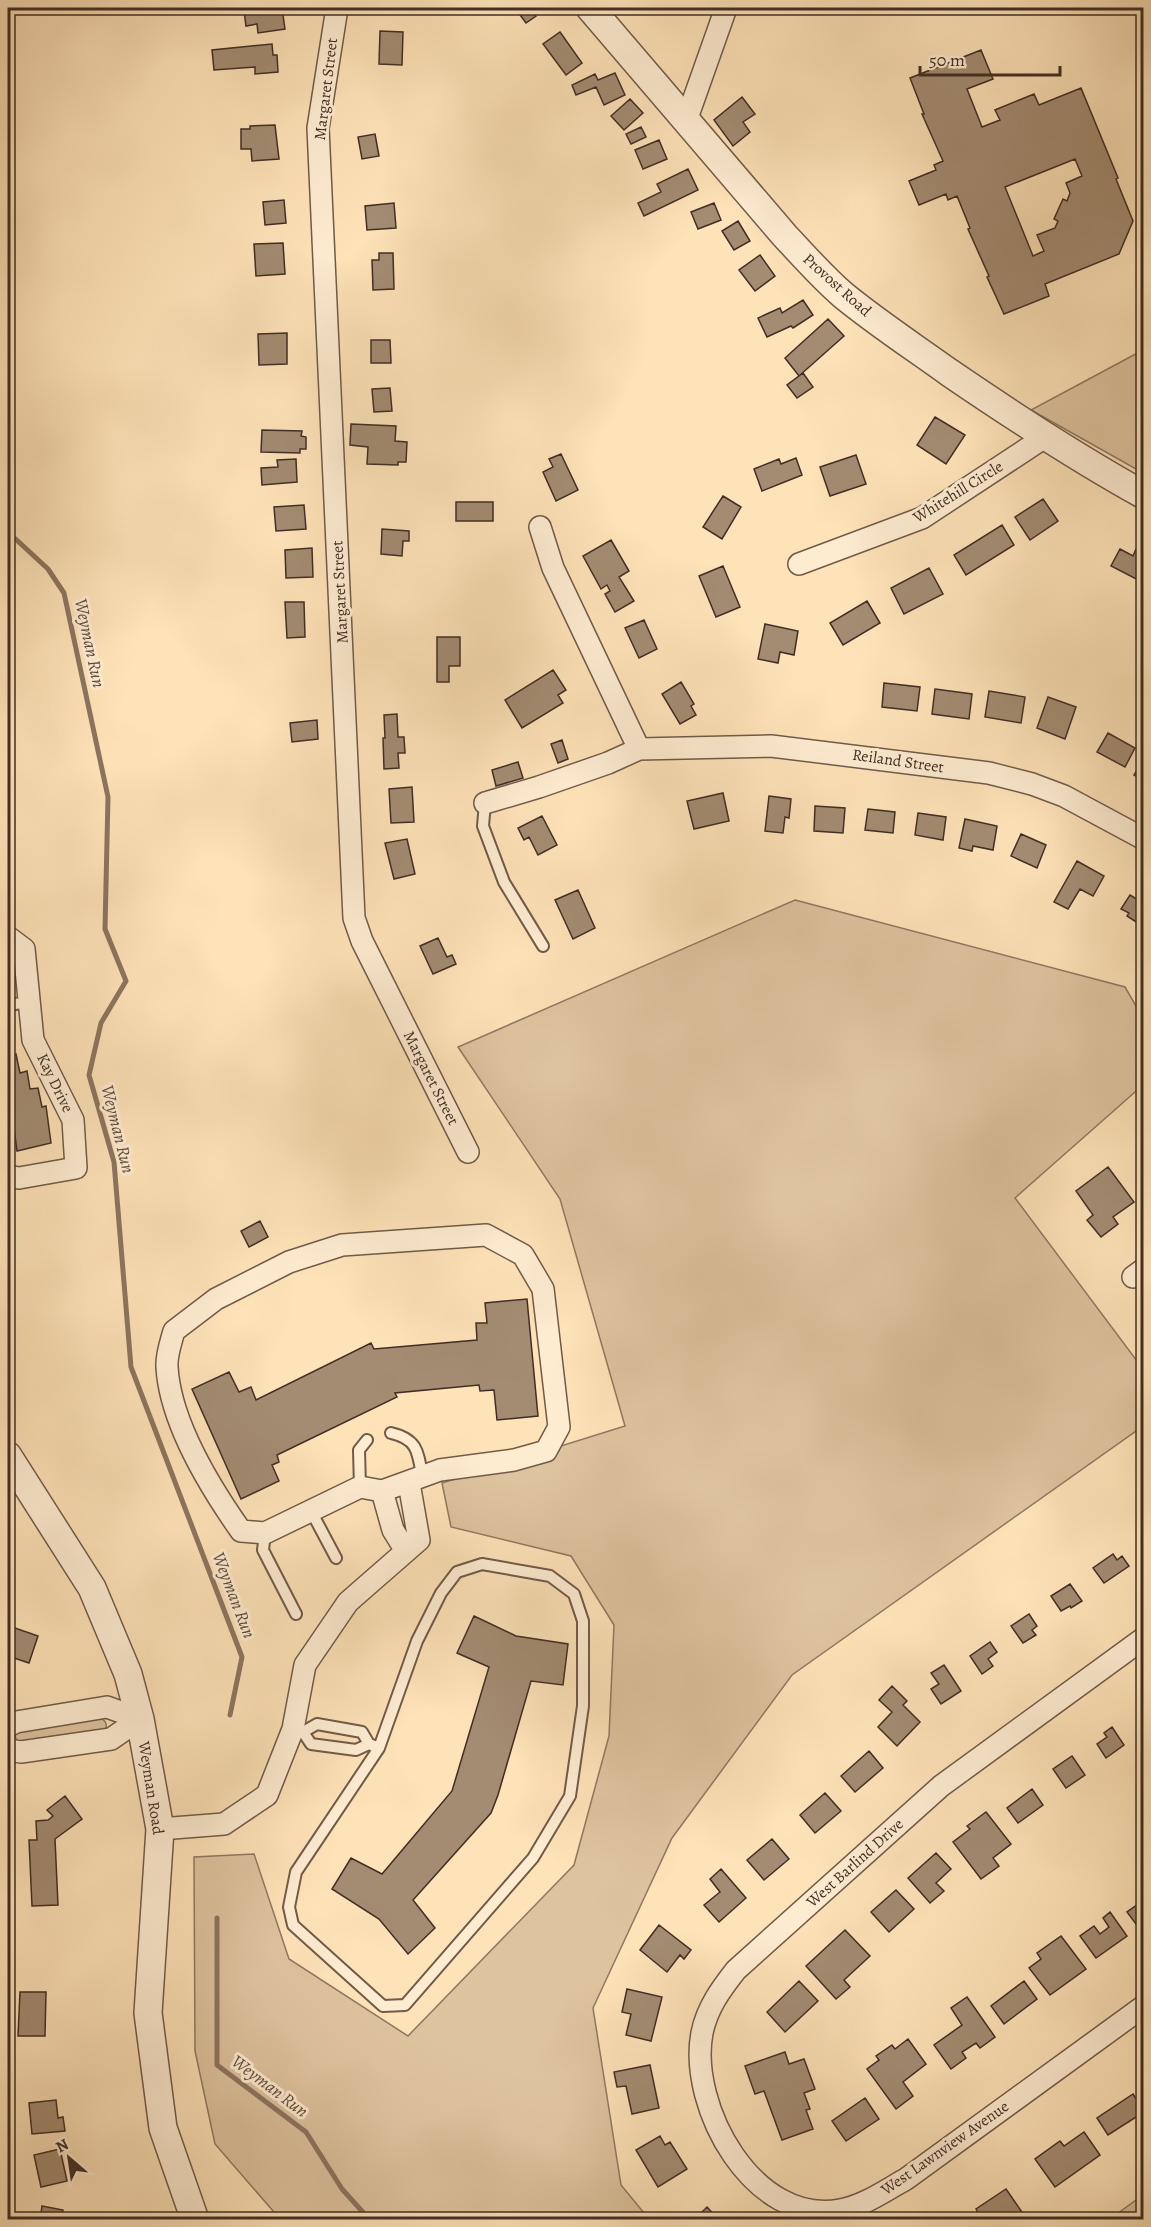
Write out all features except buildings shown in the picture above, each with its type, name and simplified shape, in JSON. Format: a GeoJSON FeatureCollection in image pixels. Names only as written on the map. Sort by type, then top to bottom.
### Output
{"type":"FeatureCollection","features":[{"type":"Feature","properties":{"kind":"street","name":"Margaret Street"},"geometry":{"type":"LineString","coordinates":[[337,8],[318,128],[354,918],[362,942],[468,1152]]}},
{"type":"Feature","properties":{"kind":"street","name":"Provost Road"},"geometry":{"type":"LineString","coordinates":[[590,8],[813,267],[842,294],[884,327],[1045,437],[1143,495]]}},
{"type":"Feature","properties":{"kind":"street"},"geometry":{"type":"LineString","coordinates":[[686,120],[726,8]]}},
{"type":"Feature","properties":{"kind":"street","name":"Whitehill Circle"},"geometry":{"type":"LineString","coordinates":[[799,564],[922,518],[1045,437]]}},
{"type":"Feature","properties":{"kind":"street"},"geometry":{"type":"LineString","coordinates":[[540,527],[553,568],[639,749]]}},
{"type":"Feature","properties":{"kind":"street","name":"Reiland Street"},"geometry":{"type":"LineString","coordinates":[[485,803],[539,788],[639,749],[771,746],[989,773],[1032,784],[1064,796],[1143,839]]}},
{"type":"Feature","properties":{"kind":"street","name":"Kay Drive"},"geometry":{"type":"LineString","coordinates":[[8,937],[24,949],[33,1040],[73,1120],[76,1168],[19,1178],[8,1176]]}},
{"type":"Feature","properties":{"kind":"street"},"geometry":{"type":"LineString","coordinates":[[486,1235],[523,1255],[543,1289],[559,1427],[546,1451],[514,1460],[440,1470],[416,1479],[382,1491],[360,1487],[265,1533],[241,1531],[214,1493],[173,1407],[166,1365],[174,1331],[216,1299],[289,1262],[342,1245],[486,1235]]}},
{"type":"Feature","properties":{"kind":"street","name":"Weyman Road"},"geometry":{"type":"LineString","coordinates":[[8,1456],[92,1588],[128,1674],[140,1719],[160,1829],[148,2013],[163,2128],[195,2220]]}},
{"type":"Feature","properties":{"kind":"street"},"geometry":{"type":"LineString","coordinates":[[160,1829],[224,1824],[267,1795],[298,1731],[305,1665],[348,1602],[419,1540],[416,1479]]}},
{"type":"Feature","properties":{"kind":"street"},"geometry":{"type":"LineString","coordinates":[[382,1491],[393,1530],[406,1551]]}},
{"type":"Feature","properties":{"kind":"street","name":"West Barlind Drive"},"geometry":{"type":"LineString","coordinates":[[736,2159],[706,2101],[699,2069],[702,2033],[715,1996],[736,1970],[941,1786],[1143,1638]]}},
{"type":"Feature","properties":{"kind":"street"},"geometry":{"type":"LineString","coordinates":[[8,1726],[16,1722],[107,1707],[140,1719]]}},
{"type":"Feature","properties":{"kind":"street"},"geometry":{"type":"LineString","coordinates":[[8,1750],[21,1752],[111,1739],[140,1719]]}},
{"type":"Feature","properties":{"kind":"street","name":"West Lawnview Avenue"},"geometry":{"type":"LineString","coordinates":[[736,2159],[761,2186],[784,2203],[811,2211],[840,2210],[872,2198],[906,2179],[1143,2006]]}},
{"type":"Feature","properties":{"kind":"lane"},"geometry":{"type":"LineString","coordinates":[[485,803],[483,826],[504,882],[543,946]]}},
{"type":"Feature","properties":{"kind":"lane"},"geometry":{"type":"LineString","coordinates":[[8,1005],[29,1002]]}},
{"type":"Feature","properties":{"kind":"lane"},"geometry":{"type":"LineString","coordinates":[[391,1432],[404,1436],[412,1442],[419,1455],[416,1479]]}},
{"type":"Feature","properties":{"kind":"lane"},"geometry":{"type":"LineString","coordinates":[[360,1487],[359,1450],[367,1440]]}},
{"type":"Feature","properties":{"kind":"lane"},"geometry":{"type":"LineString","coordinates":[[311,1511],[336,1558]]}},
{"type":"Feature","properties":{"kind":"lane"},"geometry":{"type":"LineString","coordinates":[[265,1533],[263,1550],[296,1614]]}},
{"type":"Feature","properties":{"kind":"lane"},"geometry":{"type":"LineString","coordinates":[[482,1564],[549,1576],[574,1594],[583,1621],[583,1706],[570,1796],[533,1858],[405,2005],[383,2006],[293,1925],[289,1907],[297,1872],[374,1746],[417,1641],[441,1593],[457,1572],[482,1564]]}},
{"type":"Feature","properties":{"kind":"lane"},"geometry":{"type":"LineString","coordinates":[[317,1724],[362,1732],[374,1746],[356,1750],[311,1744],[298,1731],[317,1724]]}},
{"type":"Feature","properties":{"kind":"shaded area"},"geometry":{"type":"Polygon","coordinates":[[[1143,350],[1143,473],[1031,410],[1143,350]]]}},
{"type":"Feature","properties":{"kind":"shaded area"},"geometry":{"type":"Polygon","coordinates":[[[795,900],[1125,987],[1143,1018],[1143,1085],[1015,1198],[1143,1369],[1143,1426],[792,1675],[672,1838],[593,2008],[621,2185],[649,2219],[280,2219],[215,2144],[195,2051],[194,1857],[254,1854],[289,1959],[408,2036],[574,1865],[609,1736],[614,1625],[571,1556],[451,1527],[442,1483],[625,1426],[560,1199],[458,1047],[795,900]]]}},
{"type":"Feature","properties":{"kind":"shaded area"},"geometry":{"type":"Polygon","coordinates":[[[99,1718],[106,1725],[102,1733],[18,1742],[15,1737],[21,1729],[99,1718]]]}},
{"type":"Feature","properties":{"kind":"shaded area"},"geometry":{"type":"Polygon","coordinates":[[[1143,2195],[1143,2219],[1110,2219],[1143,2195]]]}},
{"type":"Feature","properties":{"kind":"waterway","name":"Weyman Run"},"geometry":{"type":"LineString","coordinates":[[8,532],[48,569],[64,593],[108,797],[105,929],[126,981],[101,1023],[89,1075],[114,1162],[131,1367],[242,1657],[230,1715]]}},
{"type":"Feature","properties":{"kind":"waterway","name":"Weyman Run"},"geometry":{"type":"LineString","coordinates":[[217,1918],[217,2065],[306,2132],[342,2189],[370,2220]]}}]}
